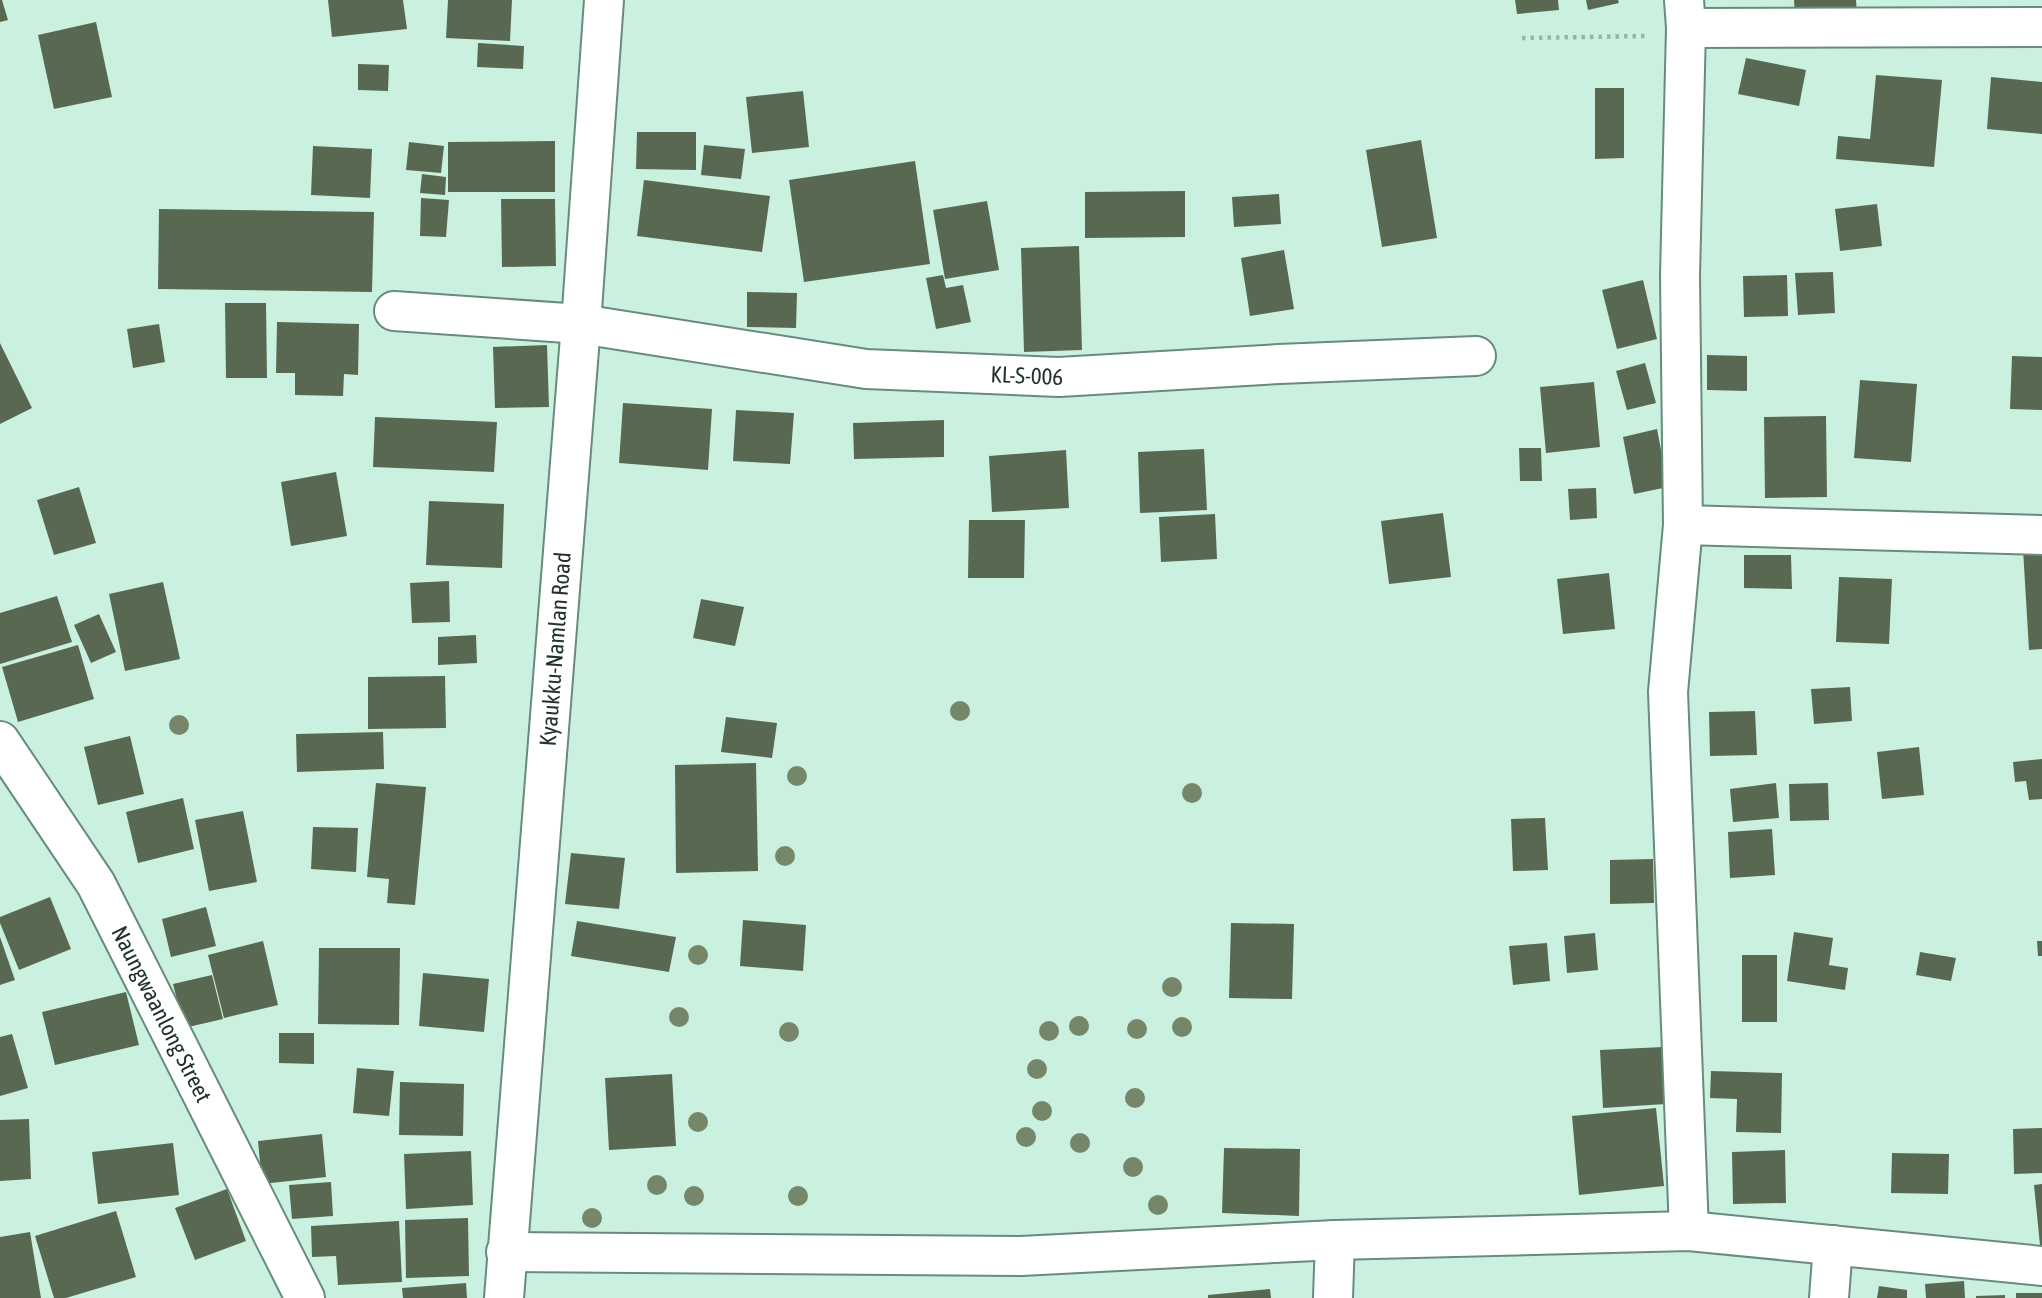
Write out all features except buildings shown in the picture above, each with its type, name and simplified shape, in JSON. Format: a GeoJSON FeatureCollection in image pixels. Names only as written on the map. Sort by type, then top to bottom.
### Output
{"type":"FeatureCollection","features":[{"type":"Feature","properties":{"kind":"street","name":"Kyaukku-Namlan Road"},"geometry":{"type":"LineString","coordinates":[[504,1298],[604,0]]}},
{"type":"Feature","properties":{"kind":"street"},"geometry":{"type":"LineString","coordinates":[[1689,1231],[1668,692],[1683,525],[1680,276],[1686,21],[2042,27]]}},
{"type":"Feature","properties":{"kind":"street","name":"KL-S-006"},"geometry":{"type":"LineString","coordinates":[[394,311],[581,324],[866,369],[1059,377],[1476,356]]}},
{"type":"Feature","properties":{"kind":"street"},"geometry":{"type":"LineString","coordinates":[[1683,525],[2042,535]]}},
{"type":"Feature","properties":{"kind":"street","name":"Naungwaanlong Street"},"geometry":{"type":"LineString","coordinates":[[0,741],[96,884],[305,1298]]}},
{"type":"Feature","properties":{"kind":"street"},"geometry":{"type":"LineString","coordinates":[[506,1252],[1021,1256],[1335,1240],[1689,1231],[2042,1266]]}},
{"type":"Feature","properties":{"kind":"street"},"geometry":{"type":"LineString","coordinates":[[1333,1298],[1335,1240]]}},
{"type":"Feature","properties":{"kind":"street"},"geometry":{"type":"LineString","coordinates":[[1829,1298],[1833,1245]]}},
{"type":"Feature","properties":{"kind":"path"},"geometry":{"type":"LineString","coordinates":[[1522,38],[1686,21]]}}]}
